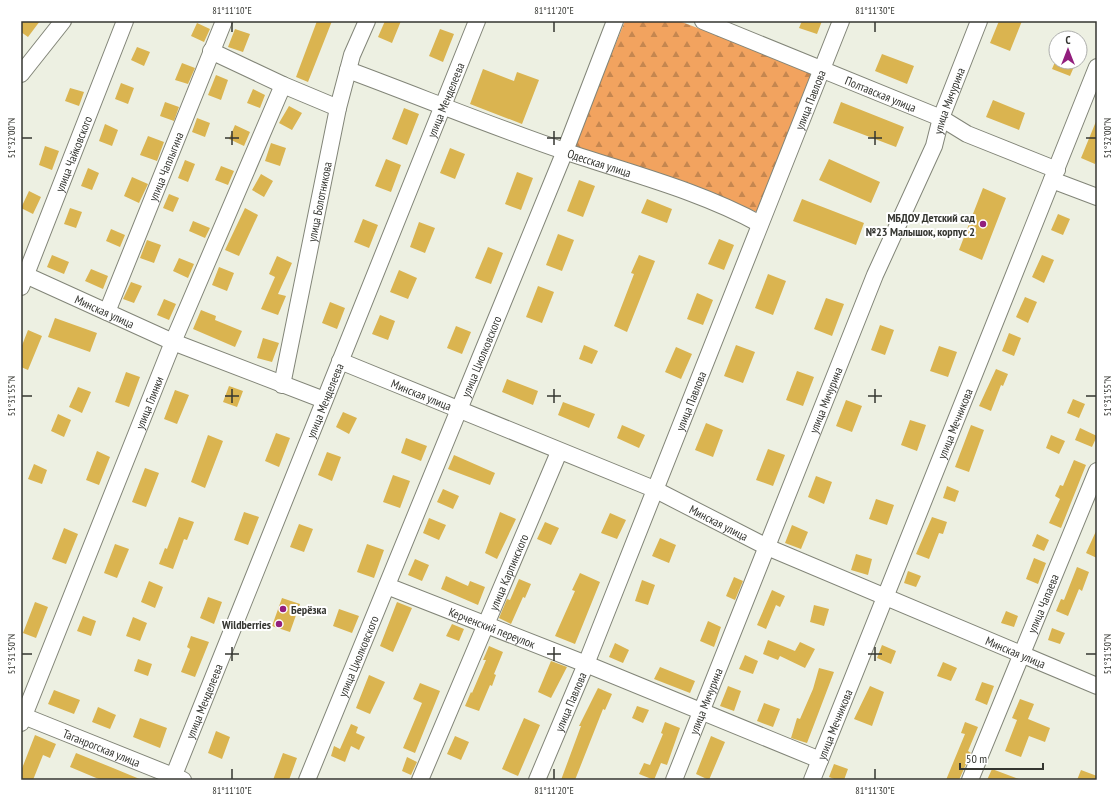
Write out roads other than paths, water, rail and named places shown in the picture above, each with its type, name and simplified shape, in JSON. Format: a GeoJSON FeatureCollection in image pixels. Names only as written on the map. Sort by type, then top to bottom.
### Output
{"type":"FeatureCollection","features":[{"type":"Feature","properties":{"kind":"street"},"geometry":{"type":"LineString","coordinates":[[21,74],[63,21]]}},
{"type":"Feature","properties":{"kind":"street","name":"улица Чайковского"},"geometry":{"type":"LineString","coordinates":[[23,278],[125,21]]}},
{"type":"Feature","properties":{"kind":"street","name":"улица Чаплыгина"},"geometry":{"type":"LineString","coordinates":[[107,312],[224,21]]}},
{"type":"Feature","properties":{"kind":"street"},"geometry":{"type":"LineString","coordinates":[[352,55],[358,21]]}},
{"type":"Feature","properties":{"kind":"street","name":"улица Болотникова"},"geometry":{"type":"LineString","coordinates":[[282,385],[338,108],[352,55],[367,21]]}},
{"type":"Feature","properties":{"kind":"street","name":"улица Менделеева"},"geometry":{"type":"LineString","coordinates":[[176,779],[324,400],[477,21]]}},
{"type":"Feature","properties":{"kind":"street","name":"улица Циолковского"},"geometry":{"type":"LineString","coordinates":[[307,780],[565,151],[615,21]]}},
{"type":"Feature","properties":{"kind":"street","name":"Полтавская улица"},"geometry":{"type":"LineString","coordinates":[[703,21],[941,118],[967,134],[1055,175],[1097,197]]}},
{"type":"Feature","properties":{"kind":"street","name":"улица Павлова"},"geometry":{"type":"LineString","coordinates":[[537,780],[586,664],[840,21]]}},
{"type":"Feature","properties":{"kind":"street","name":"улица Мичурина"},"geometry":{"type":"LineString","coordinates":[[674,780],[875,275],[934,146],[941,118],[979,21]]}},
{"type":"Feature","properties":{"kind":"street"},"geometry":{"type":"LineString","coordinates":[[211,51],[283,85],[338,108]]}},
{"type":"Feature","properties":{"kind":"street","name":"улица Мечникова"},"geometry":{"type":"LineString","coordinates":[[812,780],[883,597],[1055,175],[1097,67]]}},
{"type":"Feature","properties":{"kind":"street","name":"Одесская улица"},"geometry":{"type":"LineString","coordinates":[[348,70],[565,151],[667,184],[735,210],[760,224]]}},
{"type":"Feature","properties":{"kind":"street","name":"улица Глинки"},"geometry":{"type":"LineString","coordinates":[[22,718],[173,342],[283,85]]}},
{"type":"Feature","properties":{"kind":"street","name":"Минская улица"},"geometry":{"type":"LineString","coordinates":[[23,278],[107,312],[173,342],[324,400]]}},
{"type":"Feature","properties":{"kind":"street","name":"Минская улица"},"geometry":{"type":"LineString","coordinates":[[340,361],[559,452],[654,489],[767,547],[1097,686]]}},
{"type":"Feature","properties":{"kind":"street","name":"улица Карпинского"},"geometry":{"type":"LineString","coordinates":[[420,780],[559,452]]}},
{"type":"Feature","properties":{"kind":"street","name":"улица Чапаева"},"geometry":{"type":"LineString","coordinates":[[970,780],[1097,471]]}},
{"type":"Feature","properties":{"kind":"street","name":"Керченский переулок"},"geometry":{"type":"LineString","coordinates":[[387,586],[484,626],[586,664],[820,760]]}},
{"type":"Feature","properties":{"kind":"street","name":"Таганрогская улица"},"geometry":{"type":"LineString","coordinates":[[22,718],[176,779]]}},
{"type":"Feature","properties":{"kind":"place","name":"МБДОУ Детский сад №23 Малышок, корпус 2"},"geometry":{"type":"Point","coordinates":[983,224]}},
{"type":"Feature","properties":{"kind":"place","name":"Берёзка"},"geometry":{"type":"Point","coordinates":[283,609]}},
{"type":"Feature","properties":{"kind":"place","name":"Wildberries"},"geometry":{"type":"Point","coordinates":[279,624]}}]}
